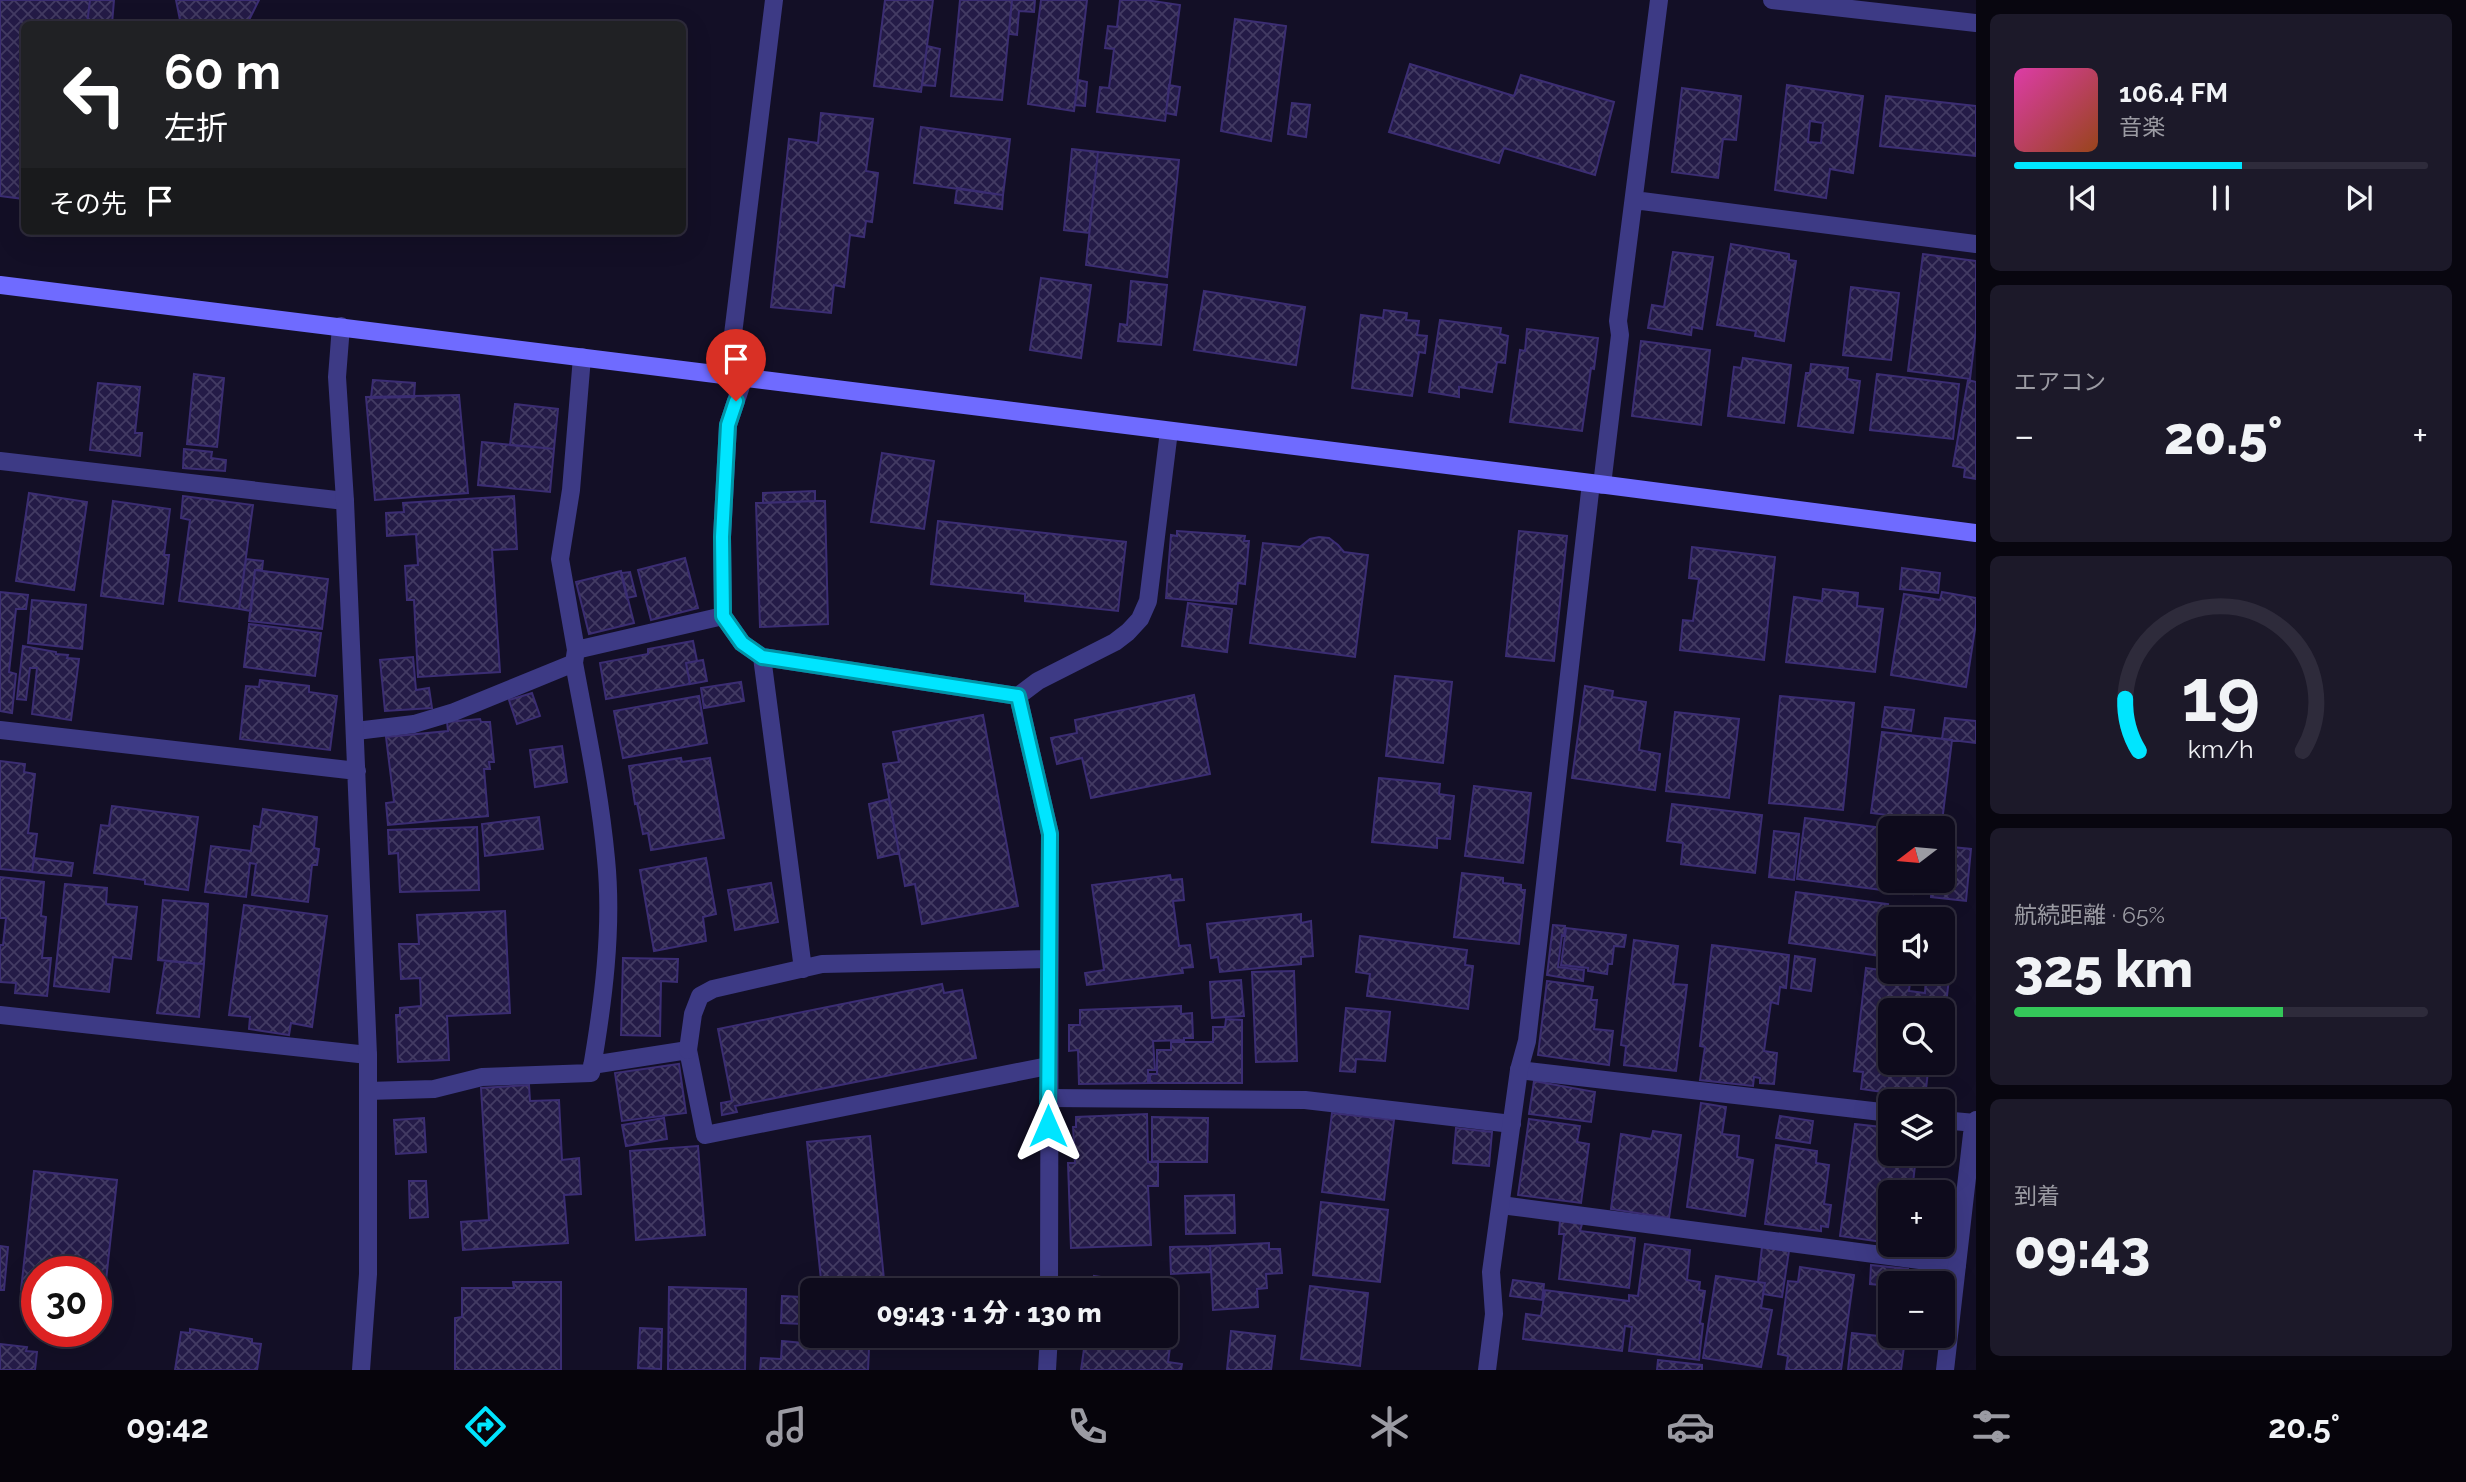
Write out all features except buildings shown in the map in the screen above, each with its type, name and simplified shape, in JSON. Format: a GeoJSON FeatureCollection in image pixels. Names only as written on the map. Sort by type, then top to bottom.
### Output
{"type":"FeatureCollection","features":[{"type":"Feature","properties":{"kind":"street"},"geometry":{"type":"LineString","coordinates":[[774,0],[736,376],[728,425],[722,537],[723,616],[742,643],[762,657],[1018,696],[1038,681],[1115,642],[1140,619],[1148,601],[1169,430]]}},
{"type":"Feature","properties":{"kind":"street"},"geometry":{"type":"LineString","coordinates":[[1487,1370],[1494,1314],[1491,1272],[1519,1070],[1527,1041],[1597,484],[1620,335],[1618,321],[1658,0]]}},
{"type":"Feature","properties":{"kind":"street"},"geometry":{"type":"LineString","coordinates":[[1772,0],[1976,23]]}},
{"type":"Feature","properties":{"kind":"street"},"geometry":{"type":"LineString","coordinates":[[1634,200],[1976,244]]}},
{"type":"Feature","properties":{"kind":"street"},"geometry":{"type":"LineString","coordinates":[[0,285],[1976,533]]}},
{"type":"Feature","properties":{"kind":"street"},"geometry":{"type":"LineString","coordinates":[[341,326],[338,377],[356,731],[368,1055],[368,1274],[361,1370]]}},
{"type":"Feature","properties":{"kind":"street"},"geometry":{"type":"LineString","coordinates":[[368,1091],[434,1089],[482,1077],[591,1073],[605,960],[607,860],[560,559],[571,490],[582,357]]}},
{"type":"Feature","properties":{"kind":"street"},"geometry":{"type":"LineString","coordinates":[[0,461],[345,501]]}},
{"type":"Feature","properties":{"kind":"street"},"geometry":{"type":"LineString","coordinates":[[356,731],[414,724],[454,712],[575,657],[723,616]]}},
{"type":"Feature","properties":{"kind":"street"},"geometry":{"type":"LineString","coordinates":[[762,657],[803,969]]}},
{"type":"Feature","properties":{"kind":"street"},"geometry":{"type":"LineString","coordinates":[[1018,696],[1050,834],[1049,1278]]}},
{"type":"Feature","properties":{"kind":"street"},"geometry":{"type":"LineString","coordinates":[[0,730],[356,771]]}},
{"type":"Feature","properties":{"kind":"street"},"geometry":{"type":"LineString","coordinates":[[1048,1066],[705,1135],[688,1050],[693,1014],[700,996],[713,989],[822,964],[1049,959]]}},
{"type":"Feature","properties":{"kind":"street"},"geometry":{"type":"LineString","coordinates":[[0,1015],[368,1055]]}},
{"type":"Feature","properties":{"kind":"street"},"geometry":{"type":"LineString","coordinates":[[592,1065],[688,1050]]}},
{"type":"Feature","properties":{"kind":"street"},"geometry":{"type":"LineString","coordinates":[[1519,1070],[1878,1112]]}},
{"type":"Feature","properties":{"kind":"street"},"geometry":{"type":"LineString","coordinates":[[1048,1098],[1305,1100],[1512,1124]]}},
{"type":"Feature","properties":{"kind":"street"},"geometry":{"type":"LineString","coordinates":[[1945,1370],[1975,1122],[1955,1120]]}},
{"type":"Feature","properties":{"kind":"street"},"geometry":{"type":"LineString","coordinates":[[1501,1205],[1957,1265]]}},
{"type":"Feature","properties":{"kind":"street"},"geometry":{"type":"LineString","coordinates":[[1047,1370],[1048,1348]]}},
{"type":"Feature","properties":{"kind":"route"},"geometry":{"type":"LineString","coordinates":[[736,401],[728,425],[722,537],[723,616],[742,643],[762,657],[1018,696],[1050,834],[1048,1126]]}}]}
